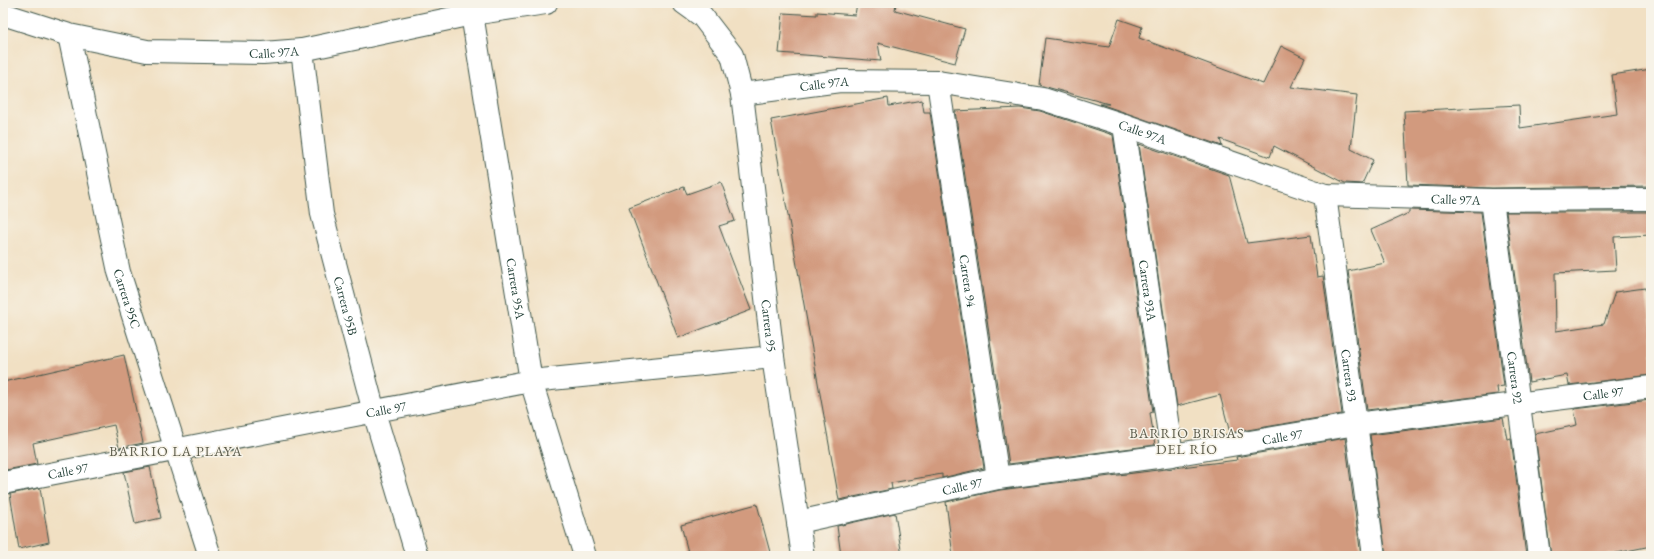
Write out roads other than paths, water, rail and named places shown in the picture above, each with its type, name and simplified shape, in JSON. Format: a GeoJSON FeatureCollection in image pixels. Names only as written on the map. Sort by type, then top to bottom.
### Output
{"type":"FeatureCollection","features":[{"type":"Feature","properties":{"kind":"street","name":"Calle 97A"},"geometry":{"type":"LineString","coordinates":[[3,14],[69,35],[148,50],[262,53],[302,50],[472,14],[546,3]]}},
{"type":"Feature","properties":{"kind":"street"},"geometry":{"type":"LineString","coordinates":[[684,3],[702,16],[732,55],[742,94]]}},
{"type":"Feature","properties":{"kind":"street","name":"Carrera 95A"},"geometry":{"type":"LineString","coordinates":[[472,14],[531,381],[585,556]]}},
{"type":"Feature","properties":{"kind":"street","name":"Carrera 95C"},"geometry":{"type":"LineString","coordinates":[[69,35],[119,272],[210,556]]}},
{"type":"Feature","properties":{"kind":"street","name":"Carrera 95B"},"geometry":{"type":"LineString","coordinates":[[302,50],[322,214],[374,412],[417,556]]}},
{"type":"Feature","properties":{"kind":"street","name":"Calle 97A"},"geometry":{"type":"LineString","coordinates":[[742,94],[840,81],[938,82],[1043,100],[1124,125],[1325,194],[1492,200],[1651,199]]}},
{"type":"Feature","properties":{"kind":"street","name":"Carrera 94"},"geometry":{"type":"LineString","coordinates":[[938,82],[998,478]]}},
{"type":"Feature","properties":{"kind":"street","name":"Carrera 95"},"geometry":{"type":"LineString","coordinates":[[742,94],[773,357],[804,556]]}},
{"type":"Feature","properties":{"kind":"street","name":"Carrera 93A"},"geometry":{"type":"LineString","coordinates":[[1124,125],[1172,455]]}},
{"type":"Feature","properties":{"kind":"street","name":"Carrera 93"},"geometry":{"type":"LineString","coordinates":[[1325,194],[1374,556]]}},
{"type":"Feature","properties":{"kind":"street","name":"Carrera 92"},"geometry":{"type":"LineString","coordinates":[[1492,200],[1539,556]]}},
{"type":"Feature","properties":{"kind":"street","name":"Calle 97"},"geometry":{"type":"LineString","coordinates":[[3,483],[176,451],[531,381],[773,357]]}},
{"type":"Feature","properties":{"kind":"street","name":"Calle 97"},"geometry":{"type":"LineString","coordinates":[[798,522],[998,478],[1172,455],[1356,424],[1651,387]]}},
{"type":"Feature","properties":{"kind":"district","name":"BARRIO BRISAS DEL RÍO"},"geometry":{"type":"Point","coordinates":[1187,442]}},
{"type":"Feature","properties":{"kind":"district","name":"BARRIO LA PLAYA"},"geometry":{"type":"Point","coordinates":[176,451]}}]}
